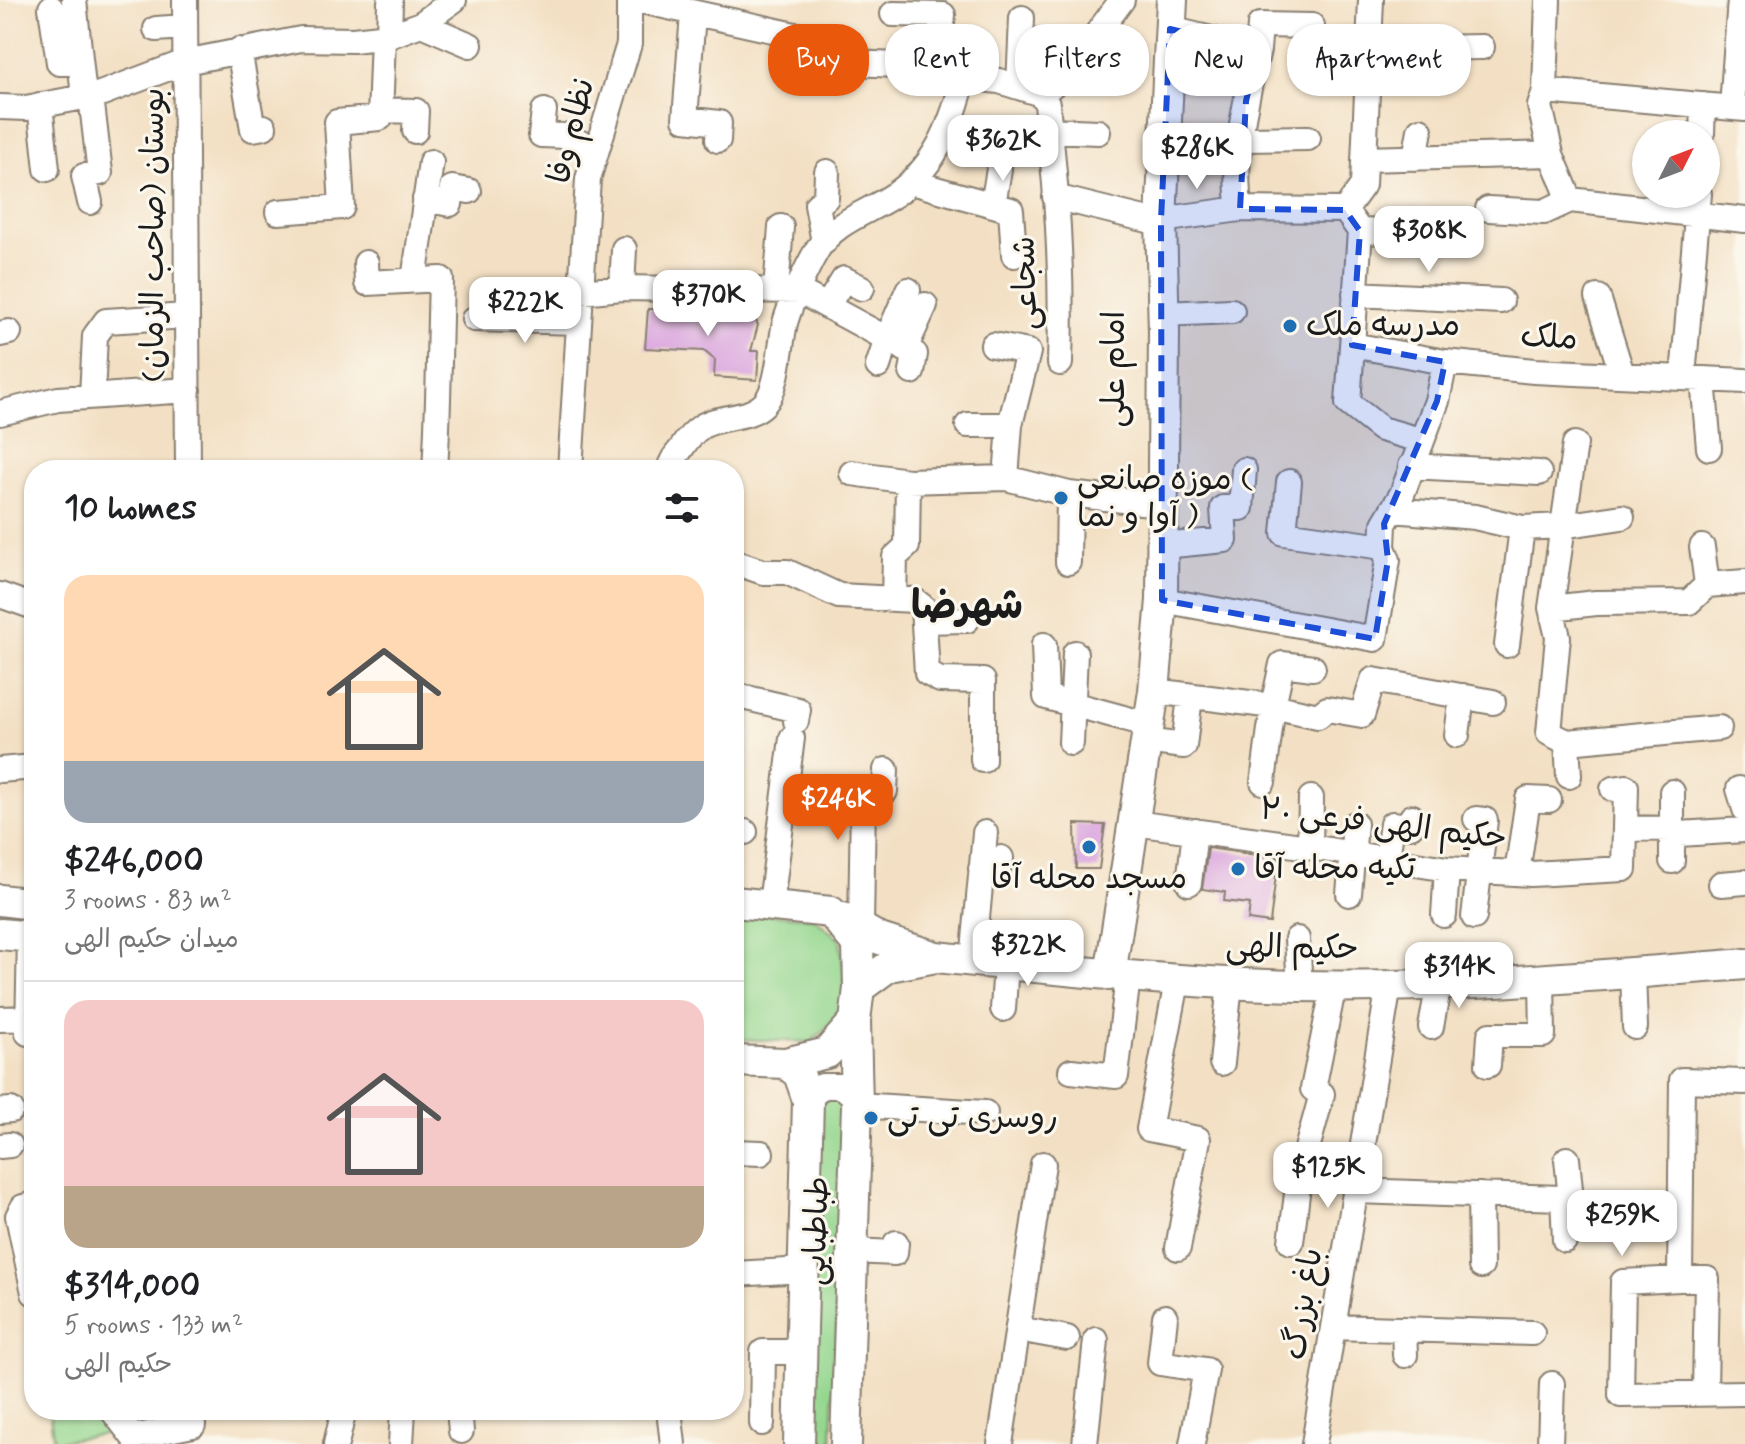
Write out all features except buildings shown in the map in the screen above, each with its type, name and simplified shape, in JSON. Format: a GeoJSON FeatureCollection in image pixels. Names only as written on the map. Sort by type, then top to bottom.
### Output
{"type":"FeatureCollection","features":[{"type":"Feature","properties":{"kind":"main road","name":"امام علی"},"geometry":{"type":"LineString","coordinates":[[1112,975],[1135,721],[1150,503],[1160,0]]}},
{"type":"Feature","properties":{"kind":"main road"},"geometry":{"type":"LineString","coordinates":[[1112,975],[1154,691],[1162,600],[1170,270],[1155,220],[1175,143],[1171,14]]}},
{"type":"Feature","properties":{"kind":"main road"},"geometry":{"type":"LineString","coordinates":[[0,900],[24,903]]}},
{"type":"Feature","properties":{"kind":"main road"},"geometry":{"type":"LineString","coordinates":[[744,903],[831,912],[880,939],[936,957]]}},
{"type":"Feature","properties":{"kind":"main road","name":"طباطبایی"},"geometry":{"type":"LineString","coordinates":[[831,912],[858,945],[859,988],[855,1021],[857,1102],[846,1444]]}},
{"type":"Feature","properties":{"kind":"main road"},"geometry":{"type":"LineString","coordinates":[[859,988],[889,966],[936,957]]}},
{"type":"Feature","properties":{"kind":"main road","name":"حکیم الهی"},"geometry":{"type":"LineString","coordinates":[[936,957],[1177,982],[1300,986],[1542,980],[1745,964]]}},
{"type":"Feature","properties":{"kind":"main road"},"geometry":{"type":"LineString","coordinates":[[744,1061],[785,1063],[827,1053],[855,1021]]}},
{"type":"Feature","properties":{"kind":"main road"},"geometry":{"type":"LineString","coordinates":[[785,1063],[799,1074],[808,1100]]}},
{"type":"Feature","properties":{"kind":"main road","name":"طباطبایی"},"geometry":{"type":"LineString","coordinates":[[799,1444],[808,1100]]}},
{"type":"Feature","properties":{"kind":"street","name":"بوستان (صاحب الزمان)"},"geometry":{"type":"LineString","coordinates":[[185,0],[188,460]]}},
{"type":"Feature","properties":{"kind":"street"},"geometry":{"type":"LineString","coordinates":[[0,107],[26,108],[87,96],[185,62],[239,50],[301,39],[386,37],[421,24],[454,0]]}},
{"type":"Feature","properties":{"kind":"street","name":"نظام وفا"},"geometry":{"type":"LineString","coordinates":[[571,460],[588,179],[629,44],[629,0]]}},
{"type":"Feature","properties":{"kind":"street"},"geometry":{"type":"LineString","coordinates":[[637,0],[768,28]]}},
{"type":"Feature","properties":{"kind":"street"},"geometry":{"type":"LineString","coordinates":[[1104,24],[1122,0]]}},
{"type":"Feature","properties":{"kind":"street"},"geometry":{"type":"LineString","coordinates":[[1370,24],[1371,0]]}},
{"type":"Feature","properties":{"kind":"street"},"geometry":{"type":"LineString","coordinates":[[1548,0],[1545,91],[1540,106],[1551,154],[1570,200]]}},
{"type":"Feature","properties":{"kind":"street"},"geometry":{"type":"LineString","coordinates":[[1545,91],[1738,108],[1740,0]]}},
{"type":"Feature","properties":{"kind":"street"},"geometry":{"type":"LineString","coordinates":[[278,212],[342,207],[337,122],[380,118],[390,2]]}},
{"type":"Feature","properties":{"kind":"street"},"geometry":{"type":"LineString","coordinates":[[62,4],[80,62],[100,173],[84,176],[90,202]]}},
{"type":"Feature","properties":{"kind":"street"},"geometry":{"type":"LineString","coordinates":[[690,9],[685,119],[719,123],[718,140]]}},
{"type":"Feature","properties":{"kind":"street"},"geometry":{"type":"LineString","coordinates":[[893,14],[943,15],[942,24]]}},
{"type":"Feature","properties":{"kind":"street"},"geometry":{"type":"LineString","coordinates":[[1171,14],[1195,24]]}},
{"type":"Feature","properties":{"kind":"street","name":"شجاعی"},"geometry":{"type":"LineString","coordinates":[[1022,18],[1023,24]]}},
{"type":"Feature","properties":{"kind":"street"},"geometry":{"type":"LineString","coordinates":[[421,24],[470,45]]}},
{"type":"Feature","properties":{"kind":"street"},"geometry":{"type":"LineString","coordinates":[[156,29],[185,27]]}},
{"type":"Feature","properties":{"kind":"street"},"geometry":{"type":"LineString","coordinates":[[1471,47],[1482,47]]}},
{"type":"Feature","properties":{"kind":"street"},"geometry":{"type":"LineString","coordinates":[[239,50],[253,129],[264,127]]}},
{"type":"Feature","properties":{"kind":"street"},"geometry":{"type":"LineString","coordinates":[[788,290],[834,229],[899,192],[924,170],[943,139],[959,96]]}},
{"type":"Feature","properties":{"kind":"street","name":"شجاعی"},"geometry":{"type":"LineString","coordinates":[[1037,96],[1047,104],[1050,130],[1061,315],[1060,363]]}},
{"type":"Feature","properties":{"kind":"street"},"geometry":{"type":"LineString","coordinates":[[1240,209],[1237,188],[1247,96]]}},
{"type":"Feature","properties":{"kind":"street"},"geometry":{"type":"LineString","coordinates":[[1345,210],[1363,185],[1366,96]]}},
{"type":"Feature","properties":{"kind":"street"},"geometry":{"type":"LineString","coordinates":[[40,105],[47,169]]}},
{"type":"Feature","properties":{"kind":"street"},"geometry":{"type":"LineString","coordinates":[[1702,120],[1703,105]]}},
{"type":"Feature","properties":{"kind":"street"},"geometry":{"type":"LineString","coordinates":[[381,110],[416,111],[415,131]]}},
{"type":"Feature","properties":{"kind":"street"},"geometry":{"type":"LineString","coordinates":[[544,111],[541,135],[567,136],[596,151]]}},
{"type":"Feature","properties":{"kind":"street"},"geometry":{"type":"LineString","coordinates":[[1050,130],[1098,132]]}},
{"type":"Feature","properties":{"kind":"street"},"geometry":{"type":"LineString","coordinates":[[1415,158],[1420,130]]}},
{"type":"Feature","properties":{"kind":"street"},"geometry":{"type":"LineString","coordinates":[[1242,139],[1308,138]]}},
{"type":"Feature","properties":{"kind":"street"},"geometry":{"type":"LineString","coordinates":[[1364,159],[1551,154]]}},
{"type":"Feature","properties":{"kind":"street"},"geometry":{"type":"LineString","coordinates":[[414,280],[431,162]]}},
{"type":"Feature","properties":{"kind":"street"},"geometry":{"type":"LineString","coordinates":[[993,205],[999,169]]}},
{"type":"Feature","properties":{"kind":"street"},"geometry":{"type":"LineString","coordinates":[[824,242],[817,205],[826,198],[827,172]]}},
{"type":"Feature","properties":{"kind":"street"},"geometry":{"type":"LineString","coordinates":[[911,182],[1011,210],[1014,255]]}},
{"type":"Feature","properties":{"kind":"street"},"geometry":{"type":"LineString","coordinates":[[425,199],[450,204],[452,188],[469,191]]}},
{"type":"Feature","properties":{"kind":"street"},"geometry":{"type":"LineString","coordinates":[[1055,197],[1155,220],[1240,209],[1345,210]]}},
{"type":"Feature","properties":{"kind":"street"},"geometry":{"type":"LineString","coordinates":[[1488,209],[1544,212],[1570,200],[1632,202]]}},
{"type":"Feature","properties":{"kind":"street"},"geometry":{"type":"LineString","coordinates":[[1698,208],[1693,377],[1709,448]]}},
{"type":"Feature","properties":{"kind":"street"},"geometry":{"type":"LineString","coordinates":[[1710,208],[1745,220]]}},
{"type":"Feature","properties":{"kind":"street"},"geometry":{"type":"LineString","coordinates":[[1345,210],[1360,231],[1348,403],[1381,429],[1420,440]]}},
{"type":"Feature","properties":{"kind":"street"},"geometry":{"type":"LineString","coordinates":[[672,460],[702,426],[763,406],[772,393],[786,320],[788,290],[781,227]]}},
{"type":"Feature","properties":{"kind":"street"},"geometry":{"type":"LineString","coordinates":[[1360,231],[1451,234]]}},
{"type":"Feature","properties":{"kind":"street"},"geometry":{"type":"LineString","coordinates":[[622,288],[624,249]]}},
{"type":"Feature","properties":{"kind":"street"},"geometry":{"type":"LineString","coordinates":[[366,263],[367,283],[441,279],[435,460]]}},
{"type":"Feature","properties":{"kind":"street"},"geometry":{"type":"LineString","coordinates":[[827,306],[844,279],[862,288]]}},
{"type":"Feature","properties":{"kind":"street"},"geometry":{"type":"LineString","coordinates":[[581,292],[622,288],[788,290],[827,306],[901,353]]}},
{"type":"Feature","properties":{"kind":"street"},"geometry":{"type":"LineString","coordinates":[[1355,294],[1501,301]]}},
{"type":"Feature","properties":{"kind":"street"},"geometry":{"type":"LineString","coordinates":[[878,366],[901,353],[916,297]]}},
{"type":"Feature","properties":{"kind":"street"},"geometry":{"type":"LineString","coordinates":[[1598,297],[1622,374]]}},
{"type":"Feature","properties":{"kind":"street"},"geometry":{"type":"LineString","coordinates":[[1170,325],[1232,311]]}},
{"type":"Feature","properties":{"kind":"street"},"geometry":{"type":"LineString","coordinates":[[92,396],[95,336],[106,321],[187,316]]}},
{"type":"Feature","properties":{"kind":"street"},"geometry":{"type":"LineString","coordinates":[[474,319],[579,322]]}},
{"type":"Feature","properties":{"kind":"street"},"geometry":{"type":"LineString","coordinates":[[993,345],[1028,352],[1010,425],[1006,478]]}},
{"type":"Feature","properties":{"kind":"street","name":"ملک"},"geometry":{"type":"LineString","coordinates":[[1352,345],[1445,362],[1534,371],[1745,381]]}},
{"type":"Feature","properties":{"kind":"street"},"geometry":{"type":"LineString","coordinates":[[1162,600],[1375,639],[1388,560],[1383,547],[1384,524],[1402,494],[1437,401],[1445,362]]}},
{"type":"Feature","properties":{"kind":"street"},"geometry":{"type":"LineString","coordinates":[[0,413],[58,399],[188,390]]}},
{"type":"Feature","properties":{"kind":"street"},"geometry":{"type":"LineString","coordinates":[[968,425],[1010,425]]}},
{"type":"Feature","properties":{"kind":"street"},"geometry":{"type":"LineString","coordinates":[[1575,444],[1551,608],[1558,637],[1549,733],[1567,742],[1719,728]]}},
{"type":"Feature","properties":{"kind":"street"},"geometry":{"type":"LineString","coordinates":[[1411,466],[1539,473]]}},
{"type":"Feature","properties":{"kind":"street"},"geometry":{"type":"LineString","coordinates":[[1163,546],[1225,540],[1223,508],[1241,508],[1244,470]]}},
{"type":"Feature","properties":{"kind":"street"},"geometry":{"type":"LineString","coordinates":[[852,473],[908,481],[1006,478],[1069,494],[1150,503]]}},
{"type":"Feature","properties":{"kind":"street"},"geometry":{"type":"LineString","coordinates":[[894,599],[895,557],[907,546],[908,481]]}},
{"type":"Feature","properties":{"kind":"street"},"geometry":{"type":"LineString","coordinates":[[1289,482],[1284,533],[1383,547]]}},
{"type":"Feature","properties":{"kind":"street"},"geometry":{"type":"LineString","coordinates":[[1068,562],[1069,494]]}},
{"type":"Feature","properties":{"kind":"street"},"geometry":{"type":"LineString","coordinates":[[1392,510],[1475,517],[1522,528],[1622,517]]}},
{"type":"Feature","properties":{"kind":"street"},"geometry":{"type":"LineString","coordinates":[[1507,645],[1522,528]]}},
{"type":"Feature","properties":{"kind":"street"},"geometry":{"type":"LineString","coordinates":[[1702,547],[1707,585]]}},
{"type":"Feature","properties":{"kind":"street"},"geometry":{"type":"LineString","coordinates":[[744,560],[763,572],[787,572],[839,596],[914,600],[923,607],[927,673],[940,680],[983,681],[983,760]]}},
{"type":"Feature","properties":{"kind":"street"},"geometry":{"type":"LineString","coordinates":[[1551,608],[1596,603],[1689,602],[1707,585],[1745,582]]}},
{"type":"Feature","properties":{"kind":"street"},"geometry":{"type":"LineString","coordinates":[[0,595],[24,603]]}},
{"type":"Feature","properties":{"kind":"street"},"geometry":{"type":"LineString","coordinates":[[924,621],[967,620]]}},
{"type":"Feature","properties":{"kind":"street"},"geometry":{"type":"LineString","coordinates":[[1044,645],[1046,697],[1135,721]]}},
{"type":"Feature","properties":{"kind":"street"},"geometry":{"type":"LineString","coordinates":[[1071,743],[1075,653]]}},
{"type":"Feature","properties":{"kind":"street"},"geometry":{"type":"LineString","coordinates":[[1263,782],[1282,664],[1313,668]]}},
{"type":"Feature","properties":{"kind":"street"},"geometry":{"type":"LineString","coordinates":[[1154,691],[1204,692],[1318,716],[1327,709],[1362,715],[1373,680],[1493,702]]}},
{"type":"Feature","properties":{"kind":"street"},"geometry":{"type":"LineString","coordinates":[[1161,743],[1184,746],[1204,692]]}},
{"type":"Feature","properties":{"kind":"street"},"geometry":{"type":"LineString","coordinates":[[1457,735],[1462,696]]}},
{"type":"Feature","properties":{"kind":"street"},"geometry":{"type":"LineString","coordinates":[[744,697],[798,710],[771,904]]}},
{"type":"Feature","properties":{"kind":"street"},"geometry":{"type":"LineString","coordinates":[[1567,742],[1569,776]]}},
{"type":"Feature","properties":{"kind":"street"},"geometry":{"type":"LineString","coordinates":[[0,770],[24,768]]}},
{"type":"Feature","properties":{"kind":"street"},"geometry":{"type":"LineString","coordinates":[[861,928],[863,799],[885,791],[886,770]]}},
{"type":"Feature","properties":{"kind":"street"},"geometry":{"type":"LineString","coordinates":[[1613,789],[1626,787],[1625,828],[1671,829],[1679,834],[1745,830]]}},
{"type":"Feature","properties":{"kind":"street"},"geometry":{"type":"LineString","coordinates":[[1672,792],[1672,861]]}},
{"type":"Feature","properties":{"kind":"street"},"geometry":{"type":"LineString","coordinates":[[1310,847],[1311,798]]}},
{"type":"Feature","properties":{"kind":"street"},"geometry":{"type":"LineString","coordinates":[[1517,873],[1528,799],[1549,800]]}},
{"type":"Feature","properties":{"kind":"street"},"geometry":{"type":"LineString","coordinates":[[1387,859],[1392,824],[1411,826],[1412,817]]}},
{"type":"Feature","properties":{"kind":"street"},"geometry":{"type":"LineString","coordinates":[[1474,917],[1485,820],[1476,819]]}},
{"type":"Feature","properties":{"kind":"street","name":"حکیم الهی فرعی ۲۰"},"geometry":{"type":"LineString","coordinates":[[1134,823],[1447,869],[1517,873],[1624,869],[1625,828]]}},
{"type":"Feature","properties":{"kind":"street"},"geometry":{"type":"LineString","coordinates":[[1349,894],[1355,824]]}},
{"type":"Feature","properties":{"kind":"street"},"geometry":{"type":"LineString","coordinates":[[1189,883],[1195,831]]}},
{"type":"Feature","properties":{"kind":"street"},"geometry":{"type":"LineString","coordinates":[[973,961],[991,864],[985,833]]}},
{"type":"Feature","properties":{"kind":"street"},"geometry":{"type":"LineString","coordinates":[[1444,915],[1447,869]]}},
{"type":"Feature","properties":{"kind":"street"},"geometry":{"type":"LineString","coordinates":[[21,935],[24,974]]}},
{"type":"Feature","properties":{"kind":"street"},"geometry":{"type":"LineString","coordinates":[[1297,939],[1300,986]]}},
{"type":"Feature","properties":{"kind":"street"},"geometry":{"type":"LineString","coordinates":[[1003,1009],[1006,964]]}},
{"type":"Feature","properties":{"kind":"street"},"geometry":{"type":"LineString","coordinates":[[1633,973],[1635,1027]]}},
{"type":"Feature","properties":{"kind":"street"},"geometry":{"type":"LineString","coordinates":[[1071,1071],[1116,1076],[1112,975]]}},
{"type":"Feature","properties":{"kind":"street"},"geometry":{"type":"LineString","coordinates":[[1488,1065],[1490,1035],[1543,1035],[1542,980]]}},
{"type":"Feature","properties":{"kind":"street"},"geometry":{"type":"LineString","coordinates":[[1177,982],[1149,1129],[1198,1139],[1178,1248]]}},
{"type":"Feature","properties":{"kind":"street"},"geometry":{"type":"LineString","coordinates":[[1222,1063],[1230,983]]}},
{"type":"Feature","properties":{"kind":"street"},"geometry":{"type":"LineString","coordinates":[[1431,1027],[1439,983]]}},
{"type":"Feature","properties":{"kind":"street"},"geometry":{"type":"LineString","coordinates":[[1291,1242],[1299,1178],[1322,1094],[1313,1089],[1334,985]]}},
{"type":"Feature","properties":{"kind":"street","name":"باغ بزرگ"},"geometry":{"type":"LineString","coordinates":[[1314,1444],[1389,985]]}},
{"type":"Feature","properties":{"kind":"street"},"geometry":{"type":"LineString","coordinates":[[0,1019],[24,1025]]}},
{"type":"Feature","properties":{"kind":"street"},"geometry":{"type":"LineString","coordinates":[[1680,1279],[1682,1080],[1745,1082]]}},
{"type":"Feature","properties":{"kind":"street"},"geometry":{"type":"LineString","coordinates":[[808,1100],[822,1086],[842,1086],[857,1102],[985,1113]]}},
{"type":"Feature","properties":{"kind":"street"},"geometry":{"type":"LineString","coordinates":[[744,1152],[761,1153]]}},
{"type":"Feature","properties":{"kind":"street"},"geometry":{"type":"LineString","coordinates":[[1565,1240],[1563,1198],[1570,1189],[1567,1159]]}},
{"type":"Feature","properties":{"kind":"street"},"geometry":{"type":"LineString","coordinates":[[1000,1444],[1043,1164]]}},
{"type":"Feature","properties":{"kind":"street"},"geometry":{"type":"LineString","coordinates":[[1355,1191],[1563,1198]]}},
{"type":"Feature","properties":{"kind":"street"},"geometry":{"type":"LineString","coordinates":[[1480,1195],[1481,1266]]}},
{"type":"Feature","properties":{"kind":"street"},"geometry":{"type":"LineString","coordinates":[[24,1207],[10,1231],[24,1267]]}},
{"type":"Feature","properties":{"kind":"street"},"geometry":{"type":"LineString","coordinates":[[852,1251],[895,1253],[896,1243]]}},
{"type":"Feature","properties":{"kind":"street"},"geometry":{"type":"LineString","coordinates":[[744,1273],[804,1270]]}},
{"type":"Feature","properties":{"kind":"street"},"geometry":{"type":"LineString","coordinates":[[1705,1392],[1707,1279],[1623,1282],[1621,1395],[1745,1393]]}},
{"type":"Feature","properties":{"kind":"street"},"geometry":{"type":"LineString","coordinates":[[1165,1317],[1160,1363],[1206,1370],[1192,1444]]}},
{"type":"Feature","properties":{"kind":"street"},"geometry":{"type":"LineString","coordinates":[[1333,1327],[1532,1333]]}},
{"type":"Feature","properties":{"kind":"street"},"geometry":{"type":"LineString","coordinates":[[1018,1329],[1067,1338]]}},
{"type":"Feature","properties":{"kind":"street"},"geometry":{"type":"LineString","coordinates":[[1404,1329],[1405,1355]]}},
{"type":"Feature","properties":{"kind":"street"},"geometry":{"type":"LineString","coordinates":[[1085,1444],[1096,1340]]}},
{"type":"Feature","properties":{"kind":"street"},"geometry":{"type":"LineString","coordinates":[[762,1423],[763,1352],[802,1352]]}},
{"type":"Feature","properties":{"kind":"street"},"geometry":{"type":"LineString","coordinates":[[1550,1444],[1552,1384]]}},
{"type":"Feature","properties":{"kind":"street"},"geometry":{"type":"LineString","coordinates":[[120,1420],[133,1437],[193,1426]]}},
{"type":"Feature","properties":{"kind":"street"},"geometry":{"type":"LineString","coordinates":[[336,1444],[342,1420]]}},
{"type":"Feature","properties":{"kind":"street"},"geometry":{"type":"LineString","coordinates":[[401,1444],[402,1420]]}},
{"type":"Feature","properties":{"kind":"street"},"geometry":{"type":"LineString","coordinates":[[670,1420],[673,1444]]}},
{"type":"Feature","properties":{"kind":"highlighted area"},"geometry":{"type":"Polygon","coordinates":[[[1170,29],[1258,50],[1246,101],[1240,209],[1345,210],[1360,231],[1352,345],[1445,362],[1437,401],[1384,524],[1388,560],[1375,639],[1162,600],[1161,220],[1170,29]]]}},
{"type":"Feature","properties":{"kind":"green space"},"geometry":{"type":"Polygon","coordinates":[[[744,913],[814,918],[840,940],[844,997],[834,1019],[811,1042],[744,1039],[744,913]]]}},
{"type":"Feature","properties":{"kind":"green space"},"geometry":{"type":"Polygon","coordinates":[[[834,1093],[844,1103],[832,1444],[808,1444],[817,1101],[834,1093]]]}},
{"type":"Feature","properties":{"kind":"green space"},"geometry":{"type":"Polygon","coordinates":[[[51,1420],[103,1420],[111,1433],[54,1442],[51,1420]]]}},
{"type":"Feature","properties":{"kind":"place","name":"مدرسه ملک"},"geometry":{"type":"Point","coordinates":[1290,326]}},
{"type":"Feature","properties":{"kind":"place","name":"موزه صانعی ( آوا و نما )"},"geometry":{"type":"Point","coordinates":[1061,498]}},
{"type":"Feature","properties":{"kind":"place","name":"مسجد محله آقا"},"geometry":{"type":"Point","coordinates":[1089,847]}},
{"type":"Feature","properties":{"kind":"place","name":"تکیه محله آقا"},"geometry":{"type":"Point","coordinates":[1238,869]}},
{"type":"Feature","properties":{"kind":"place","name":"روسری تی تی"},"geometry":{"type":"Point","coordinates":[871,1118]}},
{"type":"Feature","properties":{"kind":"district","name":"شهرضا"},"geometry":{"type":"Point","coordinates":[967,607]}}]}
